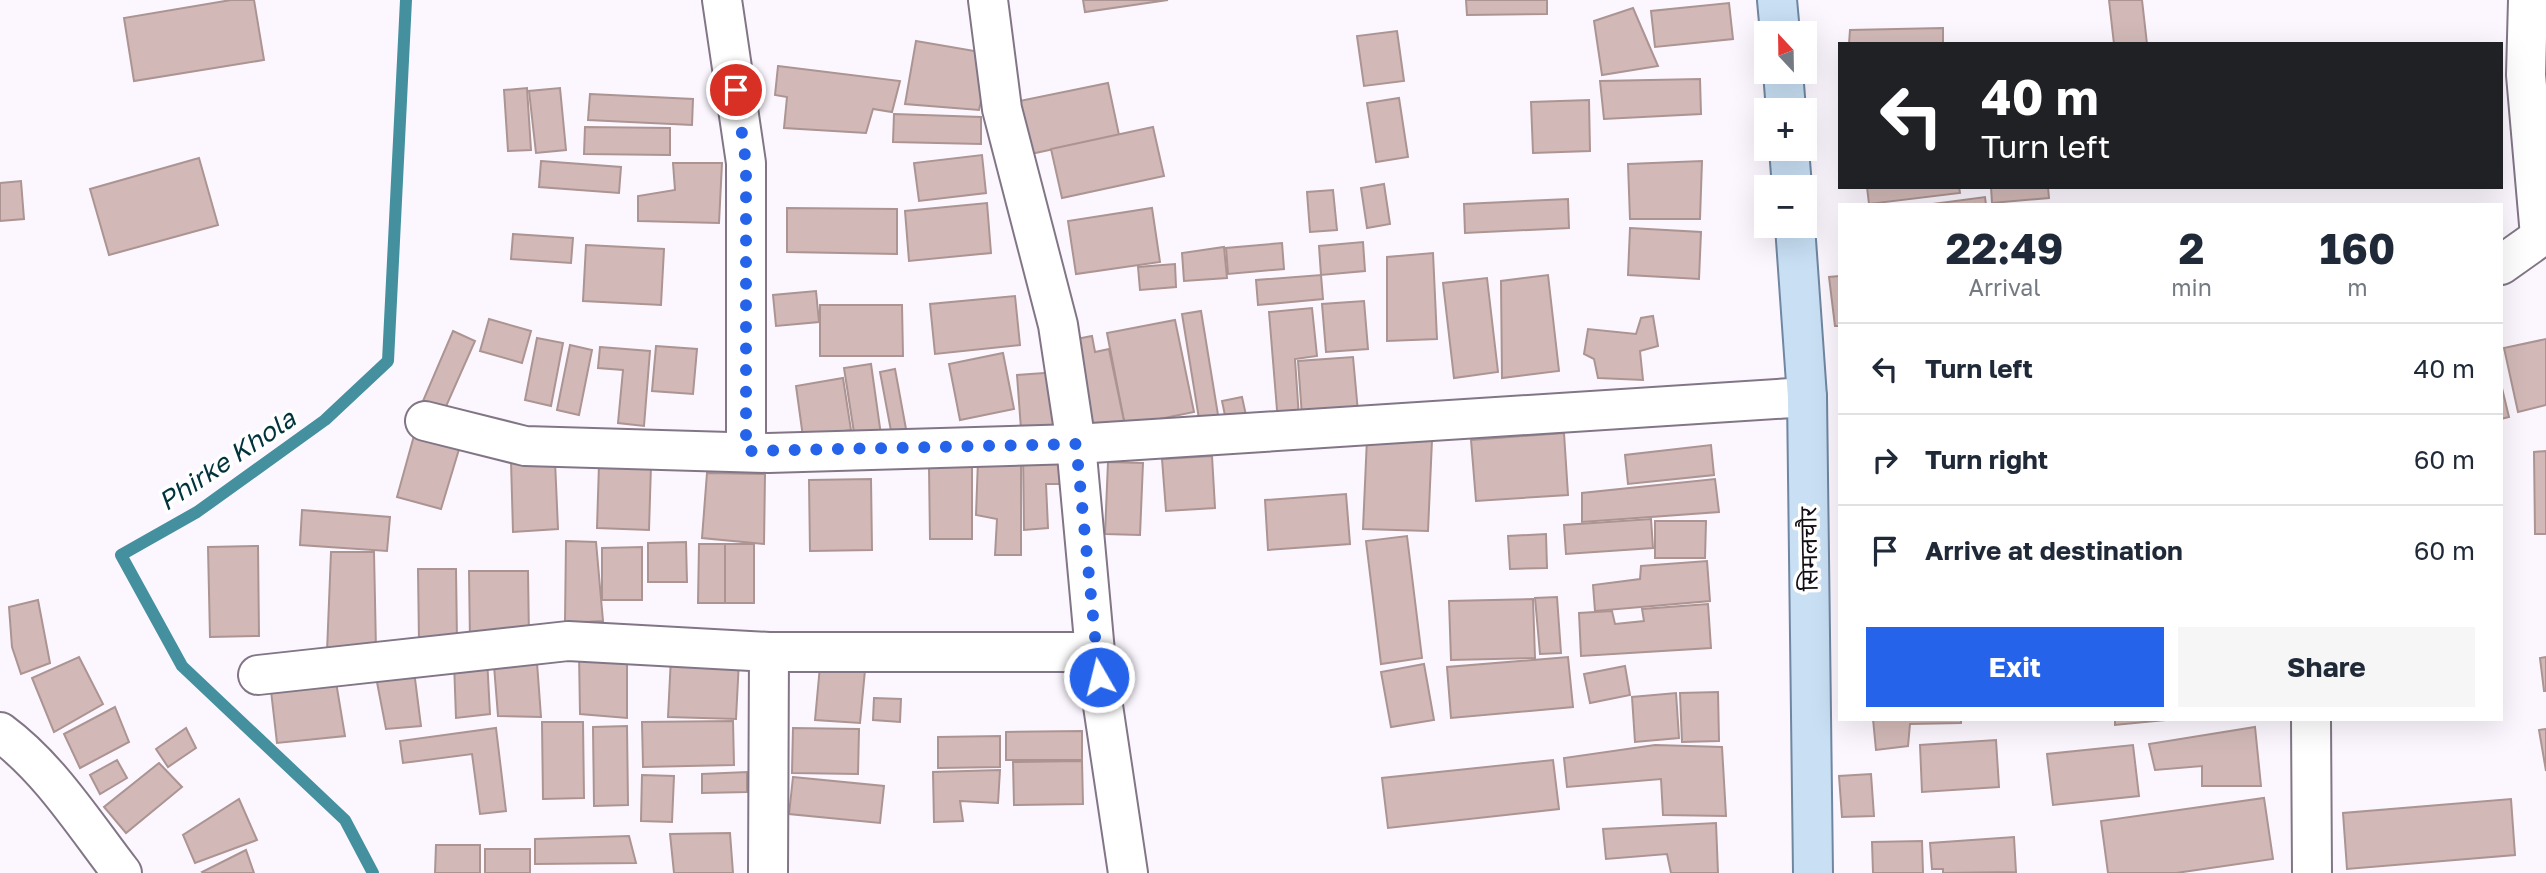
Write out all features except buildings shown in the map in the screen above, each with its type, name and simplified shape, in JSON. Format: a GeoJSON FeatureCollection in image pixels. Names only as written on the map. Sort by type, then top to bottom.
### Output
{"type":"FeatureCollection","features":[{"type":"Feature","properties":{"kind":"main road"},"geometry":{"type":"LineString","coordinates":[[1777,0],[1779,21]]}},
{"type":"Feature","properties":{"kind":"main road","name":"सिमलचौर"},"geometry":{"type":"LineString","coordinates":[[1796,238],[1807,397],[1813,873]]}},
{"type":"Feature","properties":{"kind":"street"},"geometry":{"type":"LineString","coordinates":[[722,0],[746,163],[746,451]]}},
{"type":"Feature","properties":{"kind":"street"},"geometry":{"type":"LineString","coordinates":[[988,0],[1002,109],[1055,310],[1076,444],[1095,652],[1128,873]]}},
{"type":"Feature","properties":{"kind":"street"},"geometry":{"type":"LineString","coordinates":[[2503,264],[2543,234],[2526,75],[2528,0]]}},
{"type":"Feature","properties":{"kind":"street"},"geometry":{"type":"LineString","coordinates":[[425,421],[525,446],[746,451],[1076,444],[1807,397]]}},
{"type":"Feature","properties":{"kind":"street"},"geometry":{"type":"LineString","coordinates":[[258,675],[568,641],[769,652],[1095,652]]}},
{"type":"Feature","properties":{"kind":"street"},"geometry":{"type":"LineString","coordinates":[[768,873],[769,652]]}},
{"type":"Feature","properties":{"kind":"street"},"geometry":{"type":"LineString","coordinates":[[2311,721],[2312,873]]}},
{"type":"Feature","properties":{"kind":"street"},"geometry":{"type":"LineString","coordinates":[[0,732],[25,750],[47,774],[122,873]]}},
{"type":"Feature","properties":{"kind":"waterway","name":"Phirke Khola"},"geometry":{"type":"LineString","coordinates":[[373,873],[345,820],[182,666],[121,555],[197,512],[325,420],[388,361],[406,0]]}},
{"type":"Feature","properties":{"kind":"route"},"geometry":{"type":"LineString","coordinates":[[736,90],[746,163],[746,451],[768,453],[1076,444],[1099,677]]}}]}
